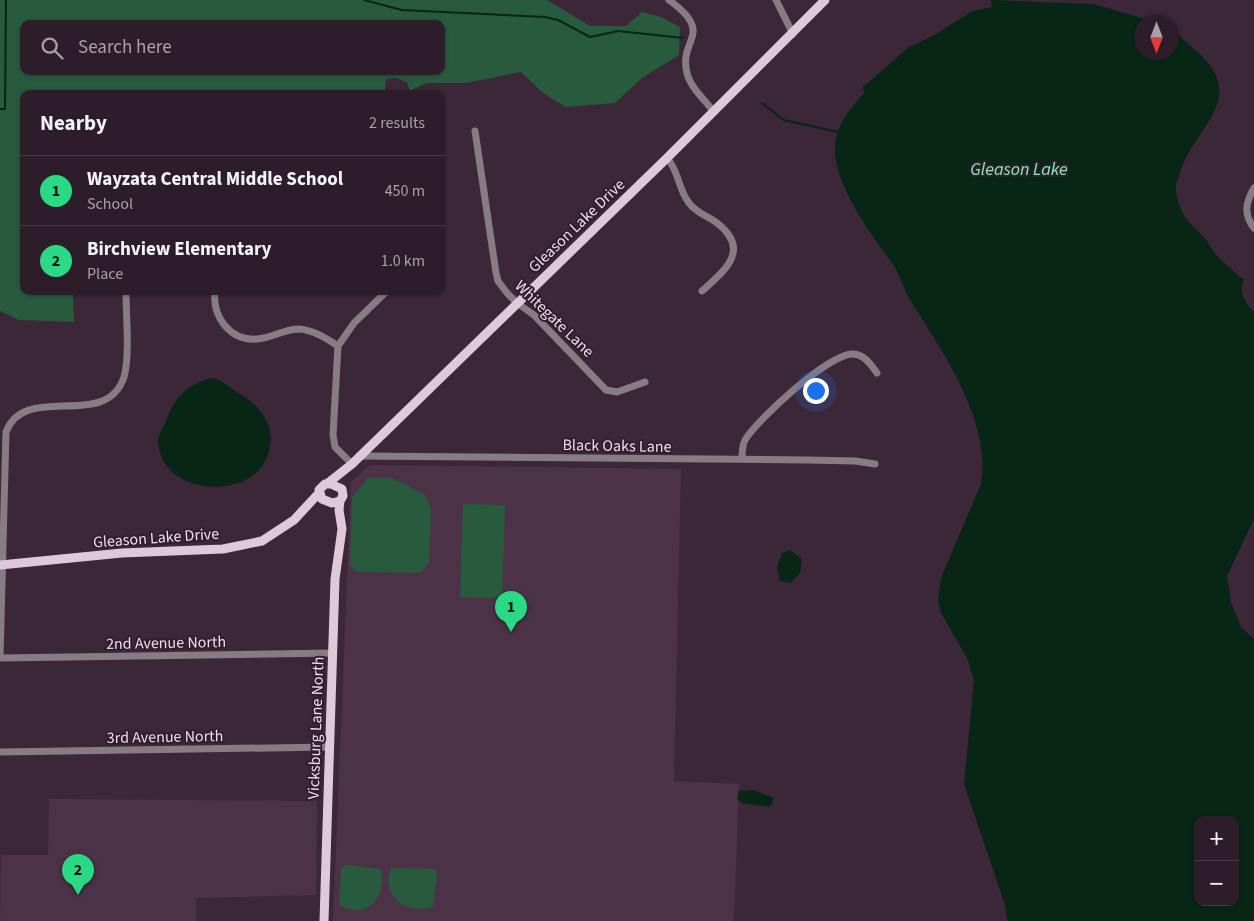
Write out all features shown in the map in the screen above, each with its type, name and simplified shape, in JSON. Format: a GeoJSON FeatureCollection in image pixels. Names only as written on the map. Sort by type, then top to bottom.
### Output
{"type":"FeatureCollection","features":[{"type":"Feature","properties":{"kind":"main road","name":"Gleason Lake Drive"},"geometry":{"type":"LineString","coordinates":[[328,483],[349,466],[714,112],[825,0]]}},
{"type":"Feature","properties":{"kind":"main road","name":"Gleason Lake Drive"},"geometry":{"type":"LineString","coordinates":[[340,487],[349,466]]}},
{"type":"Feature","properties":{"kind":"main road"},"geometry":{"type":"LineString","coordinates":[[328,483],[340,487],[343,496],[336,502],[320,496],[320,487],[328,483]]}},
{"type":"Feature","properties":{"kind":"main road","name":"Gleason Lake Drive"},"geometry":{"type":"LineString","coordinates":[[1,565],[122,552],[223,548],[262,541],[294,520],[303,509],[320,496]]}},
{"type":"Feature","properties":{"kind":"main road","name":"Vicksburg Lane North"},"geometry":{"type":"LineString","coordinates":[[324,921],[333,653],[340,536],[336,530],[336,502]]}},
{"type":"Feature","properties":{"kind":"street"},"geometry":{"type":"LineString","coordinates":[[669,0],[686,13],[690,20],[693,35],[687,58],[687,73],[714,112]]}},
{"type":"Feature","properties":{"kind":"street"},"geometry":{"type":"LineString","coordinates":[[776,0],[793,34]]}},
{"type":"Feature","properties":{"kind":"street","name":"Whitegate Lane"},"geometry":{"type":"LineString","coordinates":[[475,131],[496,273],[502,287],[517,303],[534,315],[606,390],[617,392],[645,382]]}},
{"type":"Feature","properties":{"kind":"street"},"geometry":{"type":"LineString","coordinates":[[666,158],[674,168],[690,204],[726,231],[734,248],[732,262],[702,291]]}},
{"type":"Feature","properties":{"kind":"street"},"geometry":{"type":"LineString","coordinates":[[1254,188],[1246,208],[1249,221],[1254,228]]}},
{"type":"Feature","properties":{"kind":"street"},"geometry":{"type":"LineString","coordinates":[[0,658],[3,430],[22,412],[39,407],[94,404],[102,401],[117,390],[122,382],[126,365],[126,295]]}},
{"type":"Feature","properties":{"kind":"street"},"geometry":{"type":"LineString","coordinates":[[214,295],[218,316],[230,331],[239,336],[258,339],[283,331],[302,330],[319,335],[338,346]]}},
{"type":"Feature","properties":{"kind":"street"},"geometry":{"type":"LineString","coordinates":[[349,466],[335,447],[333,435],[338,346],[351,327],[382,295]]}},
{"type":"Feature","properties":{"kind":"street"},"geometry":{"type":"LineString","coordinates":[[742,459],[742,446],[745,440],[762,421],[807,379],[834,359],[844,354],[856,354],[870,364],[877,373]]}},
{"type":"Feature","properties":{"kind":"street","name":"Black Oaks Lane"},"geometry":{"type":"LineString","coordinates":[[359,456],[742,459],[855,461],[875,464]]}},
{"type":"Feature","properties":{"kind":"street","name":"2nd Avenue North"},"geometry":{"type":"LineString","coordinates":[[0,658],[333,653]]}},
{"type":"Feature","properties":{"kind":"street","name":"3rd Avenue North"},"geometry":{"type":"LineString","coordinates":[[0,752],[330,748]]}},
{"type":"Feature","properties":{"kind":"shaded area"},"geometry":{"type":"Polygon","coordinates":[[[0,0],[547,0],[590,26],[626,26],[642,12],[661,17],[680,27],[679,55],[642,78],[615,103],[566,107],[543,93],[521,72],[466,83],[426,83],[412,90],[410,90],[407,82],[396,78],[386,79],[385,90],[20,90],[20,295],[73,295],[74,322],[19,320],[0,311],[0,0]]]}},
{"type":"Feature","properties":{"kind":"shaded area"},"geometry":{"type":"Polygon","coordinates":[[[370,465],[681,469],[674,781],[739,784],[734,921],[333,921],[351,482],[370,465]]]}},
{"type":"Feature","properties":{"kind":"shaded area"},"geometry":{"type":"Polygon","coordinates":[[[368,478],[392,478],[425,495],[431,508],[429,562],[421,573],[356,572],[350,564],[352,497],[368,478]]]}},
{"type":"Feature","properties":{"kind":"shaded area"},"geometry":{"type":"Polygon","coordinates":[[[463,504],[505,505],[502,598],[460,597],[463,504]]]}},
{"type":"Feature","properties":{"kind":"shaded area"},"geometry":{"type":"Polygon","coordinates":[[[49,799],[317,801],[316,895],[196,898],[196,921],[0,921],[1,855],[48,855],[49,799]]]}},
{"type":"Feature","properties":{"kind":"shaded area"},"geometry":{"type":"Polygon","coordinates":[[[346,865],[381,869],[381,889],[373,904],[358,910],[339,905],[341,869],[346,865]]]}},
{"type":"Feature","properties":{"kind":"shaded area"},"geometry":{"type":"Polygon","coordinates":[[[391,868],[435,869],[437,873],[433,906],[414,909],[398,902],[389,887],[391,868]]]}},
{"type":"Feature","properties":{"kind":"water","name":"Gleason Lake"},"geometry":{"type":"Polygon","coordinates":[[[991,0],[1093,4],[1134,16],[1134,60],[1179,60],[1179,36],[1211,68],[1219,84],[1219,99],[1205,128],[1186,159],[1176,189],[1182,212],[1188,221],[1218,257],[1244,280],[1242,293],[1254,312],[1254,519],[1227,576],[1231,603],[1241,627],[1254,639],[1254,921],[1007,921],[1005,905],[964,784],[974,680],[968,660],[940,611],[938,599],[941,578],[981,484],[982,460],[979,436],[962,388],[949,364],[910,300],[895,267],[864,223],[846,191],[836,160],[835,145],[842,123],[864,93],[863,87],[909,47],[933,36],[972,11],[992,7],[991,0]]]}},
{"type":"Feature","properties":{"kind":"water"},"geometry":{"type":"Polygon","coordinates":[[[211,378],[223,382],[257,407],[268,424],[270,433],[269,453],[264,463],[254,475],[241,482],[225,486],[208,486],[192,483],[178,476],[167,466],[158,443],[175,402],[190,387],[211,378]]]}},
{"type":"Feature","properties":{"kind":"water"},"geometry":{"type":"Polygon","coordinates":[[[790,550],[802,559],[800,573],[791,583],[780,581],[777,568],[782,553],[790,550]]]}},
{"type":"Feature","properties":{"kind":"water"},"geometry":{"type":"Polygon","coordinates":[[[753,790],[774,798],[770,807],[742,803],[737,799],[739,791],[753,790]]]}},
{"type":"Feature","properties":{"kind":"waterway"},"geometry":{"type":"LineString","coordinates":[[0,109],[5,109],[6,0]]}},
{"type":"Feature","properties":{"kind":"waterway"},"geometry":{"type":"LineString","coordinates":[[364,0],[402,10],[545,17],[558,20],[590,37],[618,31],[683,38]]}},
{"type":"Feature","properties":{"kind":"waterway"},"geometry":{"type":"LineString","coordinates":[[762,103],[784,120],[838,132]]}},
{"type":"Feature","properties":{"kind":"place","name":"Wayzata Central Middle School"},"geometry":{"type":"Point","coordinates":[511,632]}},
{"type":"Feature","properties":{"kind":"place","name":"Birchview Elementary"},"geometry":{"type":"Point","coordinates":[78,895]}}]}
